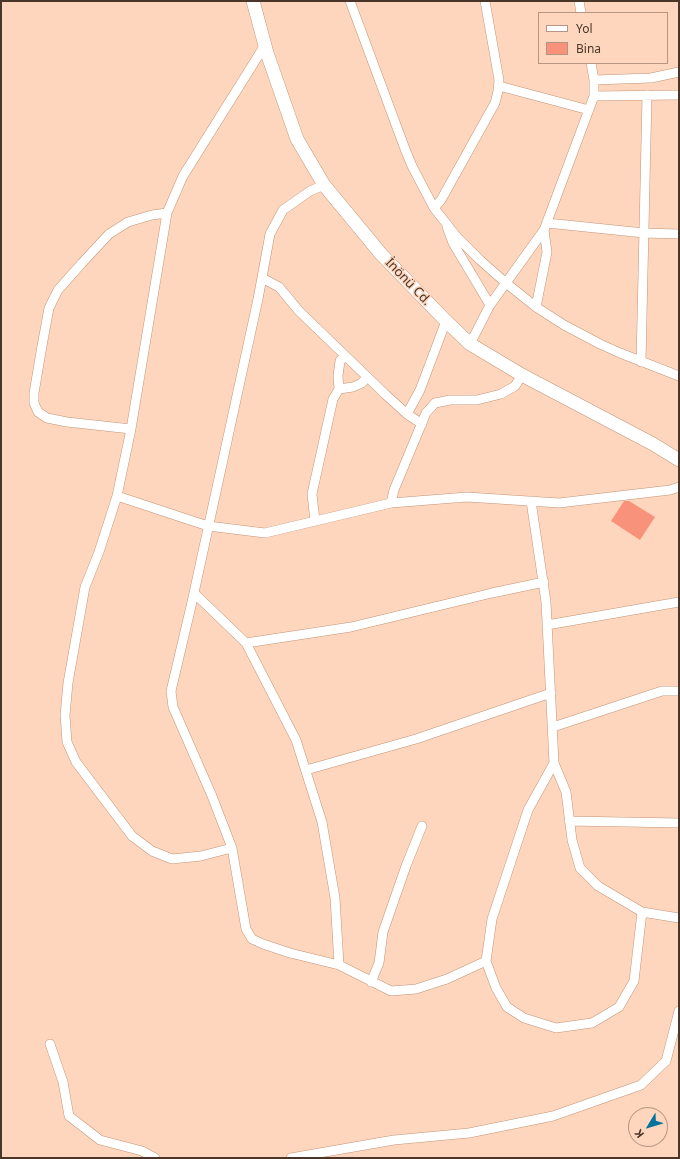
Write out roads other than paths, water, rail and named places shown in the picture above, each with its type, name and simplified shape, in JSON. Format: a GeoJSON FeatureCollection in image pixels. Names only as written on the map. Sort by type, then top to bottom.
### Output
{"type":"FeatureCollection","features":[{"type":"Feature","properties":{"kind":"street","name":"İnönü Cd."},"geometry":{"type":"LineString","coordinates":[[253,1],[265,45],[297,139],[324,185],[381,254],[470,344],[522,375],[653,444],[679,460]]}},
{"type":"Feature","properties":{"kind":"street"},"geometry":{"type":"LineString","coordinates":[[350,1],[405,149],[420,183],[434,208],[468,249],[506,283],[536,307],[564,325],[613,350],[679,376]]}},
{"type":"Feature","properties":{"kind":"street"},"geometry":{"type":"LineString","coordinates":[[434,208],[441,200],[495,103],[500,80],[486,1]]}},
{"type":"Feature","properties":{"kind":"street"},"geometry":{"type":"LineString","coordinates":[[579,1],[581,12]]}},
{"type":"Feature","properties":{"kind":"street"},"geometry":{"type":"LineString","coordinates":[[232,848],[201,856],[172,859],[152,851],[132,836],[76,762],[67,742],[65,716],[68,683],[85,587],[99,552],[117,496],[131,429],[168,213],[183,176],[265,45]]}},
{"type":"Feature","properties":{"kind":"street"},"geometry":{"type":"LineString","coordinates":[[470,344],[490,305],[546,227],[594,96],[594,80],[591,64]]}},
{"type":"Feature","properties":{"kind":"street"},"geometry":{"type":"LineString","coordinates":[[594,80],[652,78],[679,72]]}},
{"type":"Feature","properties":{"kind":"street"},"geometry":{"type":"LineString","coordinates":[[499,86],[589,110]]}},
{"type":"Feature","properties":{"kind":"street"},"geometry":{"type":"LineString","coordinates":[[641,362],[647,95]]}},
{"type":"Feature","properties":{"kind":"street"},"geometry":{"type":"LineString","coordinates":[[594,96],[679,95]]}},
{"type":"Feature","properties":{"kind":"street"},"geometry":{"type":"LineString","coordinates":[[324,185],[310,191],[283,210],[270,234],[262,278],[194,593],[171,692],[173,707],[212,796],[232,848],[246,929],[252,939],[290,953],[339,965],[391,991],[416,989],[447,980],[486,961]]}},
{"type":"Feature","properties":{"kind":"street"},"geometry":{"type":"LineString","coordinates":[[131,429],[67,422],[47,418],[38,412],[34,403],[34,393],[48,308],[58,290],[109,234],[128,222],[152,215],[168,213]]}},
{"type":"Feature","properties":{"kind":"street"},"geometry":{"type":"LineString","coordinates":[[446,223],[448,233],[453,243],[490,305]]}},
{"type":"Feature","properties":{"kind":"street"},"geometry":{"type":"LineString","coordinates":[[546,227],[679,234]]}},
{"type":"Feature","properties":{"kind":"street"},"geometry":{"type":"LineString","coordinates":[[536,307],[547,252],[546,227]]}},
{"type":"Feature","properties":{"kind":"street"},"geometry":{"type":"LineString","coordinates":[[262,278],[279,287],[299,311],[345,356],[407,414],[422,424]]}},
{"type":"Feature","properties":{"kind":"street"},"geometry":{"type":"LineString","coordinates":[[407,414],[420,390],[446,321]]}},
{"type":"Feature","properties":{"kind":"street"},"geometry":{"type":"LineString","coordinates":[[315,521],[312,494],[334,400],[339,389],[338,376],[340,361],[345,356]]}},
{"type":"Feature","properties":{"kind":"street"},"geometry":{"type":"LineString","coordinates":[[391,502],[394,490],[426,413],[435,403],[450,400],[477,400],[501,394],[515,386],[522,375]]}},
{"type":"Feature","properties":{"kind":"street"},"geometry":{"type":"LineString","coordinates":[[339,389],[353,387],[362,383],[367,377]]}},
{"type":"Feature","properties":{"kind":"street"},"geometry":{"type":"LineString","coordinates":[[117,496],[208,526],[265,533],[391,502],[468,497],[560,502],[670,490],[679,487]]}},
{"type":"Feature","properties":{"kind":"street"},"geometry":{"type":"LineString","coordinates":[[531,501],[544,582],[554,763],[566,792],[572,840],[580,868],[598,886],[642,912],[678,921]]}},
{"type":"Feature","properties":{"kind":"street"},"geometry":{"type":"LineString","coordinates":[[246,643],[351,627],[544,582]]}},
{"type":"Feature","properties":{"kind":"street"},"geometry":{"type":"LineString","coordinates":[[194,593],[246,643],[296,740],[324,830],[335,898],[339,965]]}},
{"type":"Feature","properties":{"kind":"street"},"geometry":{"type":"LineString","coordinates":[[547,625],[679,602]]}},
{"type":"Feature","properties":{"kind":"street"},"geometry":{"type":"LineString","coordinates":[[553,727],[662,691],[679,691]]}},
{"type":"Feature","properties":{"kind":"street"},"geometry":{"type":"LineString","coordinates":[[306,770],[416,739],[551,693]]}},
{"type":"Feature","properties":{"kind":"street"},"geometry":{"type":"LineString","coordinates":[[554,763],[528,810],[492,919],[486,961],[496,988],[507,1007],[524,1018],[556,1028],[592,1023],[620,1007],[634,981],[642,912]]}},
{"type":"Feature","properties":{"kind":"street"},"geometry":{"type":"LineString","coordinates":[[569,821],[679,823]]}},
{"type":"Feature","properties":{"kind":"street"},"geometry":{"type":"LineString","coordinates":[[371,982],[379,963],[383,932],[406,866],[422,826]]}},
{"type":"Feature","properties":{"kind":"street"},"geometry":{"type":"LineString","coordinates":[[291,1158],[394,1140],[469,1133],[553,1116],[641,1085],[666,1060],[679,1011]]}},
{"type":"Feature","properties":{"kind":"street"},"geometry":{"type":"LineString","coordinates":[[50,1044],[63,1082],[69,1116],[100,1140],[142,1151],[155,1158]]}}]}
